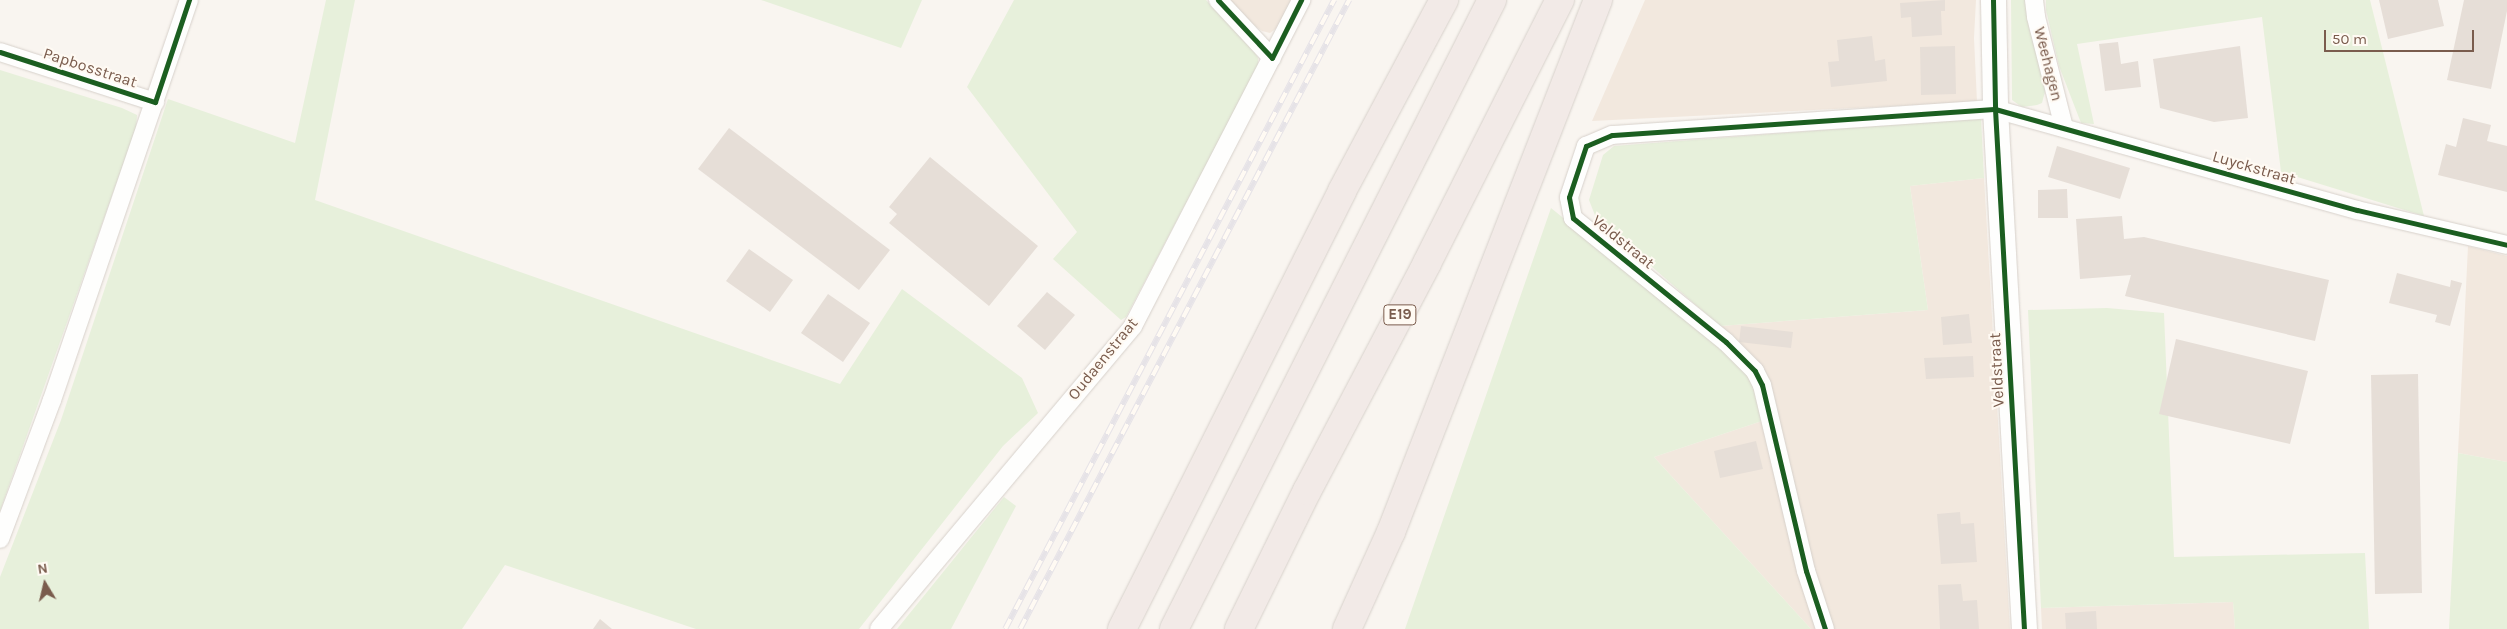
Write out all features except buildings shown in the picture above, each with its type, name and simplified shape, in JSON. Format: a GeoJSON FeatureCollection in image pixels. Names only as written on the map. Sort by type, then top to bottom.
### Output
{"type":"FeatureCollection","features":[{"type":"Feature","properties":{"kind":"highway"},"geometry":{"type":"LineString","coordinates":[[1122,629],[1342,191],[1444,0]]}},
{"type":"Feature","properties":{"kind":"highway"},"geometry":{"type":"LineString","coordinates":[[1174,629],[1492,0]]}},
{"type":"Feature","properties":{"kind":"highway","name":"E19"},"geometry":{"type":"LineString","coordinates":[[1239,629],[1307,491],[1427,263],[1560,0]]}},
{"type":"Feature","properties":{"kind":"highway"},"geometry":{"type":"LineString","coordinates":[[1347,629],[1391,532],[1598,0]]}},
{"type":"Feature","properties":{"kind":"street","name":"Papbosstraat"},"geometry":{"type":"LineString","coordinates":[[0,539],[52,400],[189,0]]}},
{"type":"Feature","properties":{"kind":"street"},"geometry":{"type":"LineString","coordinates":[[1218,0],[1272,58]]}},
{"type":"Feature","properties":{"kind":"street","name":"Oudaenstraat"},"geometry":{"type":"LineString","coordinates":[[879,629],[1133,326],[1301,0]]}},
{"type":"Feature","properties":{"kind":"street","name":"Veldstraat"},"geometry":{"type":"LineString","coordinates":[[1993,0],[1995,109],[2024,629]]}},
{"type":"Feature","properties":{"kind":"street","name":"Weehagen"},"geometry":{"type":"LineString","coordinates":[[2034,0],[2036,17],[2064,128]]}},
{"type":"Feature","properties":{"kind":"street","name":"Papbosstraat"},"geometry":{"type":"LineString","coordinates":[[0,52],[155,102]]}},
{"type":"Feature","properties":{"kind":"street","name":"Veldstraat"},"geometry":{"type":"LineString","coordinates":[[1825,629],[1806,571],[1762,385],[1755,371],[1726,342],[1573,218],[1568,196],[1586,146],[1612,135],[1995,109]]}},
{"type":"Feature","properties":{"kind":"street","name":"Luyckstraat"},"geometry":{"type":"LineString","coordinates":[[1995,109],[2357,210],[2507,245]]}},
{"type":"Feature","properties":{"kind":"shaded area"},"geometry":{"type":"Polygon","coordinates":[[[1229,0],[1292,0],[1277,28],[1270,33],[1262,31],[1247,20],[1229,0]]]}},
{"type":"Feature","properties":{"kind":"shaded area"},"geometry":{"type":"Polygon","coordinates":[[[1645,0],[1976,0],[1974,38],[1977,102],[1592,121],[1645,0]]]}},
{"type":"Feature","properties":{"kind":"shaded area"},"geometry":{"type":"Polygon","coordinates":[[[1984,178],[2010,629],[1811,629],[1654,457],[1762,421],[1739,361],[1720,326],[1928,310],[1910,186],[1984,178]]]}},
{"type":"Feature","properties":{"kind":"shaded area"},"geometry":{"type":"Polygon","coordinates":[[[2468,246],[2507,256],[2507,462],[2458,453],[2468,246]]]}},
{"type":"Feature","properties":{"kind":"shaded area"},"geometry":{"type":"Polygon","coordinates":[[[2233,602],[2235,629],[2042,629],[2041,608],[2233,602]]]}},
{"type":"Feature","properties":{"kind":"green space"},"geometry":{"type":"Polygon","coordinates":[[[326,0],[355,0],[315,200],[840,384],[902,289],[1022,378],[1038,413],[1003,446],[859,629],[696,629],[505,565],[462,629],[0,629],[0,577],[61,420],[168,99],[295,143],[326,0]]]}},
{"type":"Feature","properties":{"kind":"green space"},"geometry":{"type":"Polygon","coordinates":[[[761,0],[922,0],[901,48],[761,0]]]}},
{"type":"Feature","properties":{"kind":"green space"},"geometry":{"type":"Polygon","coordinates":[[[1014,0],[1206,0],[1251,46],[1258,58],[1258,66],[1126,317],[1121,320],[1053,259],[1077,232],[967,87],[1014,0]]]}},
{"type":"Feature","properties":{"kind":"green space"},"geometry":{"type":"Polygon","coordinates":[[[2011,0],[2025,0],[2030,32],[2039,58],[2046,88],[2042,103],[2037,105],[2022,107],[2012,100],[2011,0]]]}},
{"type":"Feature","properties":{"kind":"green space"},"geometry":{"type":"Polygon","coordinates":[[[2046,0],[2370,0],[2424,216],[2281,172],[2262,17],[2077,44],[2094,124],[2081,123],[2059,66],[2046,10],[2046,0]]]}},
{"type":"Feature","properties":{"kind":"green space"},"geometry":{"type":"Polygon","coordinates":[[[0,70],[122,108],[137,115],[136,128],[0,511],[0,70]]]}},
{"type":"Feature","properties":{"kind":"green space"},"geometry":{"type":"Polygon","coordinates":[[[1981,118],[1984,178],[1910,186],[1928,310],[1720,326],[1596,218],[1589,200],[1603,155],[1614,146],[1981,118]]]}},
{"type":"Feature","properties":{"kind":"green space"},"geometry":{"type":"Polygon","coordinates":[[[1551,208],[1739,361],[1757,394],[1762,421],[1654,457],[1811,629],[1405,629],[1551,208]]]}},
{"type":"Feature","properties":{"kind":"green space"},"geometry":{"type":"Polygon","coordinates":[[[2107,308],[2164,313],[2174,557],[2365,553],[2369,629],[2235,629],[2233,602],[2041,608],[2028,310],[2107,308]]]}},
{"type":"Feature","properties":{"kind":"green space"},"geometry":{"type":"Polygon","coordinates":[[[2458,453],[2507,462],[2507,629],[2449,629],[2458,453]]]}},
{"type":"Feature","properties":{"kind":"green space"},"geometry":{"type":"Polygon","coordinates":[[[1004,497],[1016,506],[951,629],[897,629],[1004,497]]]}},
{"type":"Feature","properties":{"kind":"railway"},"geometry":{"type":"LineString","coordinates":[[1005,629],[1334,0]]}},
{"type":"Feature","properties":{"kind":"railway"},"geometry":{"type":"LineString","coordinates":[[1020,629],[1349,0]]}},
{"type":"Feature","properties":{"kind":"cycle path"},"geometry":{"type":"LineString","coordinates":[[0,52],[155,102],[189,0]]}},
{"type":"Feature","properties":{"kind":"cycle path"},"geometry":{"type":"LineString","coordinates":[[1218,0],[1272,58],[1301,0]]}},
{"type":"Feature","properties":{"kind":"cycle path"},"geometry":{"type":"LineString","coordinates":[[1993,0],[1995,109],[2024,629]]}},
{"type":"Feature","properties":{"kind":"cycle path"},"geometry":{"type":"LineString","coordinates":[[1825,629],[1806,571],[1762,385],[1755,371],[1726,342],[1573,218],[1569,197],[1586,146],[1612,135],[1995,109],[2357,210],[2507,245]]}}]}
